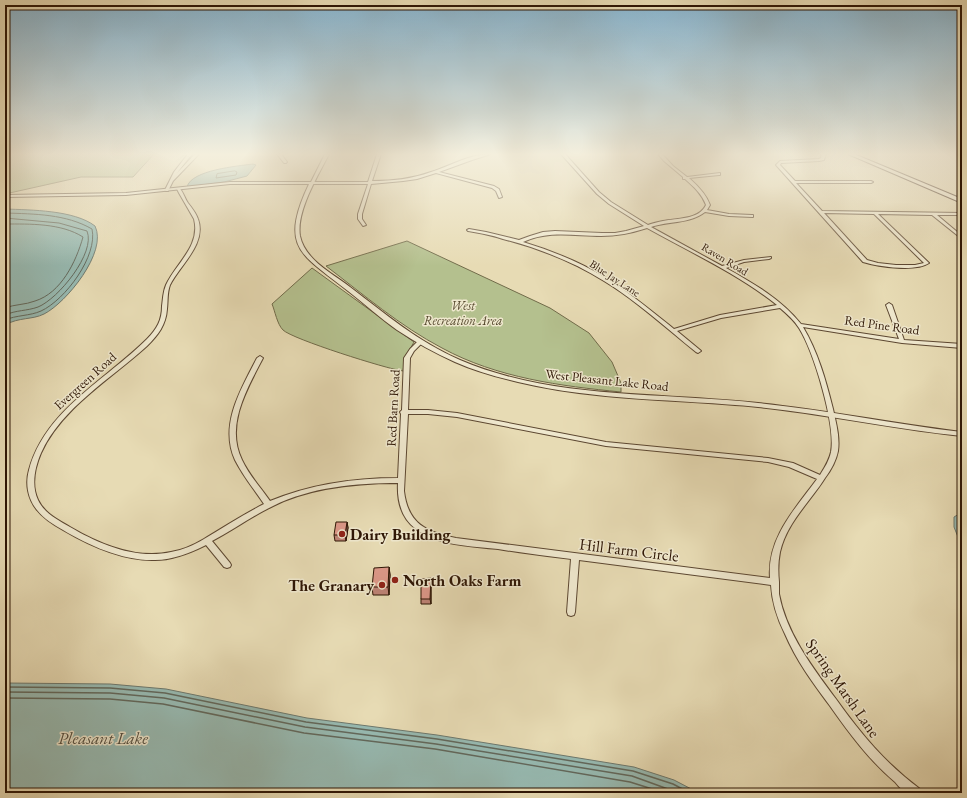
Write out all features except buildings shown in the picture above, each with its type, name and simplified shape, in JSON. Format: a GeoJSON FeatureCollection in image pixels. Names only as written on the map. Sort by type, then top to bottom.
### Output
{"type":"FeatureCollection","features":[{"type":"Feature","properties":{"kind":"main road"},"geometry":{"type":"LineString","coordinates":[[938,191],[962,202]]}},
{"type":"Feature","properties":{"kind":"street"},"geometry":{"type":"LineString","coordinates":[[5,196],[113,194],[150,191]]}},
{"type":"Feature","properties":{"kind":"street","name":"Evergreen Road"},"geometry":{"type":"LineString","coordinates":[[180,191],[197,222],[196,236],[192,250],[177,269],[167,287],[164,321],[144,345],[70,408],[52,429],[38,452],[34,465],[30,492],[34,500],[58,524],[85,539],[107,548],[157,558],[178,554],[207,540],[269,505],[298,494],[347,482],[402,480]]}},
{"type":"Feature","properties":{"kind":"street","name":"West Pleasant Lake Road"},"geometry":{"type":"LineString","coordinates":[[309,191],[300,210],[297,228],[299,241],[306,253],[318,265],[388,320],[420,342],[455,359],[484,370],[548,387],[596,394],[756,405],[962,434]]}},
{"type":"Feature","properties":{"kind":"street"},"geometry":{"type":"LineString","coordinates":[[364,225],[360,219],[360,214],[367,191]]}},
{"type":"Feature","properties":{"kind":"street"},"geometry":{"type":"LineString","coordinates":[[498,191],[500,197]]}},
{"type":"Feature","properties":{"kind":"street","name":"Raven Road"},"geometry":{"type":"LineString","coordinates":[[598,191],[604,198],[649,226],[723,267],[780,306],[799,325],[810,343],[831,416]]}},
{"type":"Feature","properties":{"kind":"street"},"geometry":{"type":"LineString","coordinates":[[519,242],[531,236],[547,232],[614,234],[689,218],[705,210],[708,205],[706,199],[700,191]]}},
{"type":"Feature","properties":{"kind":"street"},"geometry":{"type":"LineString","coordinates":[[804,191],[865,260],[871,264],[920,266],[927,263],[875,213]]}},
{"type":"Feature","properties":{"kind":"street"},"geometry":{"type":"LineString","coordinates":[[705,210],[729,215],[752,216]]}},
{"type":"Feature","properties":{"kind":"street"},"geometry":{"type":"LineString","coordinates":[[823,212],[961,214]]}},
{"type":"Feature","properties":{"kind":"street"},"geometry":{"type":"LineString","coordinates":[[932,213],[962,238]]}},
{"type":"Feature","properties":{"kind":"street","name":"Blue Jay Lane"},"geometry":{"type":"LineString","coordinates":[[469,230],[494,234],[519,242],[573,263],[598,276],[622,292],[698,351]]}},
{"type":"Feature","properties":{"kind":"street"},"geometry":{"type":"LineString","coordinates":[[723,267],[744,261],[770,258]]}},
{"type":"Feature","properties":{"kind":"street"},"geometry":{"type":"LineString","coordinates":[[889,305],[901,334],[902,341]]}},
{"type":"Feature","properties":{"kind":"street"},"geometry":{"type":"LineString","coordinates":[[673,331],[731,314],[780,306]]}},
{"type":"Feature","properties":{"kind":"street","name":"Red Pine Road"},"geometry":{"type":"LineString","coordinates":[[799,325],[902,341],[962,346]]}},
{"type":"Feature","properties":{"kind":"street","name":"Red Barn Road"},"geometry":{"type":"LineString","coordinates":[[402,480],[407,358],[420,342]]}},
{"type":"Feature","properties":{"kind":"street"},"geometry":{"type":"LineString","coordinates":[[260,358],[239,401],[233,425],[233,445],[242,466],[269,505]]}},
{"type":"Feature","properties":{"kind":"street"},"geometry":{"type":"LineString","coordinates":[[404,412],[428,412],[457,415],[606,444],[768,460],[791,465],[822,478]]}},
{"type":"Feature","properties":{"kind":"street"},"geometry":{"type":"LineString","coordinates":[[774,582],[776,554],[784,529],[829,468],[835,451],[831,416]]}},
{"type":"Feature","properties":{"kind":"street","name":"Hill Farm Circle"},"geometry":{"type":"LineString","coordinates":[[402,480],[401,502],[403,509],[414,524],[432,535],[456,541],[774,582]]}},
{"type":"Feature","properties":{"kind":"street"},"geometry":{"type":"LineString","coordinates":[[207,540],[227,565]]}},
{"type":"Feature","properties":{"kind":"street"},"geometry":{"type":"LineString","coordinates":[[571,612],[575,557]]}},
{"type":"Feature","properties":{"kind":"street","name":"Spring Marsh Lane"},"geometry":{"type":"LineString","coordinates":[[774,582],[784,622],[792,641],[811,673],[868,750],[888,771],[916,793]]}},
{"type":"Feature","properties":{"kind":"green space"},"geometry":{"type":"Polygon","coordinates":[[[5,191],[17,191],[5,194],[5,191]]]}},
{"type":"Feature","properties":{"kind":"green space","name":"West Recreation Area"},"geometry":{"type":"Polygon","coordinates":[[[407,241],[550,308],[589,333],[612,362],[621,383],[621,392],[575,387],[530,379],[507,374],[463,358],[442,348],[382,310],[326,266],[407,241]]]}},
{"type":"Feature","properties":{"kind":"green space","name":"West Recreation Area"},"geometry":{"type":"Polygon","coordinates":[[[312,268],[414,342],[405,358],[403,371],[340,353],[303,340],[283,330],[272,304],[312,268]]]}},
{"type":"Feature","properties":{"kind":"water"},"geometry":{"type":"Polygon","coordinates":[[[5,209],[52,212],[76,217],[95,226],[97,237],[96,249],[83,276],[63,299],[44,314],[10,322],[5,325],[5,209]]]}},
{"type":"Feature","properties":{"kind":"water"},"geometry":{"type":"Polygon","coordinates":[[[962,514],[962,539],[958,537],[954,527],[954,517],[962,514]]]}},
{"type":"Feature","properties":{"kind":"water","name":"Pleasant Lake"},"geometry":{"type":"Polygon","coordinates":[[[5,683],[110,684],[166,689],[307,718],[437,735],[634,767],[674,780],[699,793],[5,793],[5,683]]]}},
{"type":"Feature","properties":{"kind":"place","name":"Dairy Building"},"geometry":{"type":"Point","coordinates":[342,534]}},
{"type":"Feature","properties":{"kind":"place","name":"North Oaks Farm"},"geometry":{"type":"Point","coordinates":[395,580]}},
{"type":"Feature","properties":{"kind":"place","name":"The Granary"},"geometry":{"type":"Point","coordinates":[382,585]}}]}
